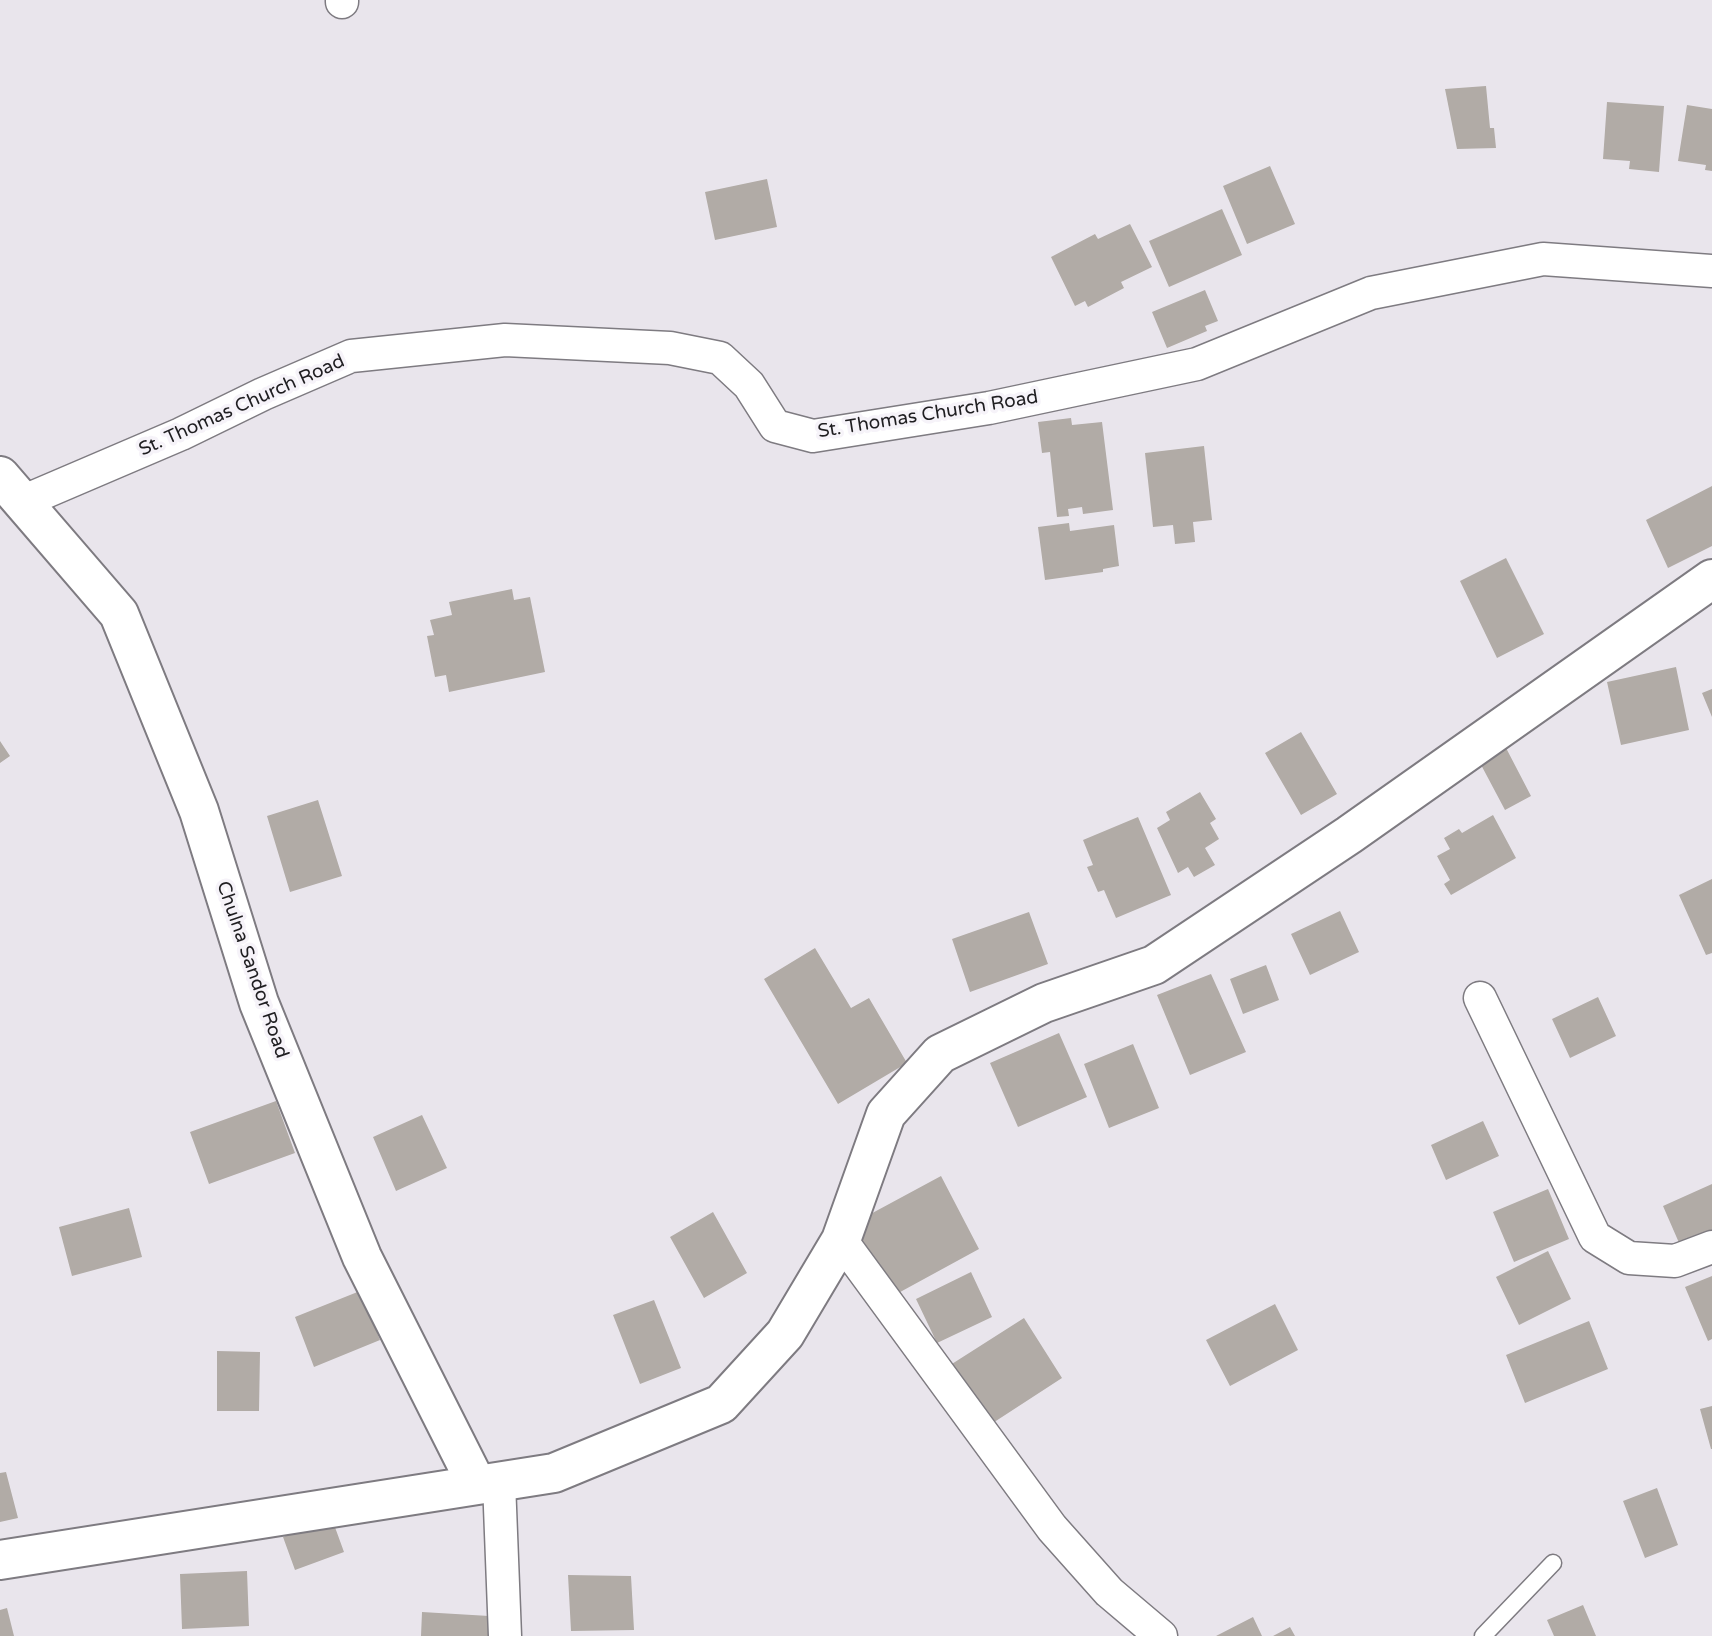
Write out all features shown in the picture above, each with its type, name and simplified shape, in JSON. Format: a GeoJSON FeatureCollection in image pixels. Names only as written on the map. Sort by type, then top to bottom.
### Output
{"type":"FeatureCollection","features":[{"type":"Feature","properties":{"kind":"main road","name":"Chulna Sandor Road"},"geometry":{"type":"LineString","coordinates":[[11,489],[119,614],[199,811],[259,1003],[357,1244],[488,1483]]}},
{"type":"Feature","properties":{"kind":"main road"},"geometry":{"type":"LineString","coordinates":[[0,1560],[554,1473],[721,1404],[785,1334],[841,1240],[886,1114],[940,1055],[1044,1003],[1154,965],[1349,835],[1712,579]]}},
{"type":"Feature","properties":{"kind":"street","name":"St. Thomas Church Road"},"geometry":{"type":"LineString","coordinates":[[11,489],[181,434],[263,394],[351,356],[505,340],[670,348],[720,358],[749,385],[775,426],[813,436],[989,408],[1197,364],[1371,293],[1543,259],[1712,271]]}},
{"type":"Feature","properties":{"kind":"street"},"geometry":{"type":"LineString","coordinates":[[1480,998],[1595,1237],[1629,1258],[1675,1261],[1712,1247]]}},
{"type":"Feature","properties":{"kind":"street"},"geometry":{"type":"LineString","coordinates":[[841,1240],[1052,1528],[1109,1592],[1161,1636]]}},
{"type":"Feature","properties":{"kind":"street"},"geometry":{"type":"LineString","coordinates":[[488,1483],[505,1636]]}},
{"type":"Feature","properties":{"kind":"lane"},"geometry":{"type":"LineString","coordinates":[[1483,1636],[1553,1563]]}},
{"type":"Feature","properties":{"kind":"building"},"geometry":{"type":"Polygon","coordinates":[[[1486,86],[1490,128],[1494,128],[1496,148],[1457,149],[1445,89],[1486,86]]]}},
{"type":"Feature","properties":{"kind":"building"},"geometry":{"type":"Polygon","coordinates":[[[1607,102],[1664,106],[1659,172],[1629,169],[1630,161],[1603,159],[1607,102]]]}},
{"type":"Feature","properties":{"kind":"building"},"geometry":{"type":"Polygon","coordinates":[[[1687,105],[1712,109],[1712,171],[1705,170],[1706,165],[1678,161],[1687,105]]]}},
{"type":"Feature","properties":{"kind":"building"},"geometry":{"type":"Polygon","coordinates":[[[1270,166],[1295,224],[1247,244],[1223,186],[1270,166]]]}},
{"type":"Feature","properties":{"kind":"building"},"geometry":{"type":"Polygon","coordinates":[[[767,179],[777,227],[715,240],[705,192],[767,179]]]}},
{"type":"Feature","properties":{"kind":"building"},"geometry":{"type":"Polygon","coordinates":[[[1222,209],[1242,255],[1169,287],[1149,241],[1222,209]]]}},
{"type":"Feature","properties":{"kind":"building"},"geometry":{"type":"Polygon","coordinates":[[[1130,224],[1152,267],[1121,282],[1124,288],[1088,307],[1085,301],[1075,306],[1051,257],[1095,234],[1098,239],[1130,224]]]}},
{"type":"Feature","properties":{"kind":"building"},"geometry":{"type":"Polygon","coordinates":[[[1205,290],[1218,321],[1205,326],[1207,331],[1167,348],[1152,312],[1205,290]]]}},
{"type":"Feature","properties":{"kind":"building"},"geometry":{"type":"Polygon","coordinates":[[[1071,418],[1072,425],[1102,422],[1113,510],[1083,514],[1082,507],[1068,509],[1069,516],[1057,517],[1050,452],[1042,453],[1038,422],[1071,418]]]}},
{"type":"Feature","properties":{"kind":"building"},"geometry":{"type":"Polygon","coordinates":[[[1204,446],[1212,520],[1193,522],[1195,542],[1175,544],[1173,525],[1153,527],[1145,453],[1204,446]]]}},
{"type":"Feature","properties":{"kind":"building"},"geometry":{"type":"Polygon","coordinates":[[[1712,486],[1712,546],[1668,568],[1646,520],[1712,486]]]}},
{"type":"Feature","properties":{"kind":"building"},"geometry":{"type":"Polygon","coordinates":[[[1069,523],[1070,531],[1114,525],[1119,566],[1103,569],[1103,572],[1045,580],[1038,527],[1069,523]]]}},
{"type":"Feature","properties":{"kind":"building"},"geometry":{"type":"Polygon","coordinates":[[[1506,558],[1544,634],[1497,658],[1460,581],[1506,558]]]}},
{"type":"Feature","properties":{"kind":"building"},"geometry":{"type":"Polygon","coordinates":[[[512,589],[514,600],[530,597],[545,672],[449,692],[446,675],[435,677],[427,636],[434,635],[430,620],[452,615],[449,602],[512,589]]]}},
{"type":"Feature","properties":{"kind":"building"},"geometry":{"type":"Polygon","coordinates":[[[1676,667],[1689,730],[1621,745],[1607,682],[1676,667]]]}},
{"type":"Feature","properties":{"kind":"building"},"geometry":{"type":"Polygon","coordinates":[[[1712,689],[1712,717],[1702,693],[1712,689]]]}},
{"type":"Feature","properties":{"kind":"building"},"geometry":{"type":"Polygon","coordinates":[[[1301,732],[1337,794],[1301,815],[1265,753],[1301,732]]]}},
{"type":"Feature","properties":{"kind":"building"},"geometry":{"type":"Polygon","coordinates":[[[0,741],[10,756],[0,763],[0,741]]]}},
{"type":"Feature","properties":{"kind":"building"},"geometry":{"type":"Polygon","coordinates":[[[1505,746],[1531,796],[1505,810],[1479,761],[1505,746]]]}},
{"type":"Feature","properties":{"kind":"building"},"geometry":{"type":"Polygon","coordinates":[[[1200,792],[1216,819],[1210,823],[1219,839],[1205,848],[1215,865],[1194,877],[1188,867],[1178,873],[1157,828],[1170,820],[1166,812],[1200,792]]]}},
{"type":"Feature","properties":{"kind":"building"},"geometry":{"type":"Polygon","coordinates":[[[318,800],[342,876],[290,892],[267,816],[318,800]]]}},
{"type":"Feature","properties":{"kind":"building"},"geometry":{"type":"Polygon","coordinates":[[[1493,815],[1516,858],[1451,895],[1444,884],[1450,880],[1437,856],[1450,849],[1444,838],[1459,829],[1462,833],[1493,815]]]}},
{"type":"Feature","properties":{"kind":"building"},"geometry":{"type":"Polygon","coordinates":[[[1138,817],[1171,895],[1116,918],[1104,890],[1098,892],[1087,867],[1093,865],[1083,840],[1138,817]]]}},
{"type":"Feature","properties":{"kind":"building"},"geometry":{"type":"Polygon","coordinates":[[[1712,879],[1712,953],[1706,955],[1679,895],[1712,879]]]}},
{"type":"Feature","properties":{"kind":"building"},"geometry":{"type":"Polygon","coordinates":[[[1340,911],[1359,952],[1310,975],[1291,934],[1340,911]]]}},
{"type":"Feature","properties":{"kind":"building"},"geometry":{"type":"Polygon","coordinates":[[[1029,912],[1048,964],[970,992],[952,939],[1029,912]]]}},
{"type":"Feature","properties":{"kind":"building"},"geometry":{"type":"Polygon","coordinates":[[[815,948],[851,1008],[869,998],[907,1063],[838,1104],[764,979],[815,948]]]}},
{"type":"Feature","properties":{"kind":"building"},"geometry":{"type":"Polygon","coordinates":[[[1266,965],[1279,1000],[1243,1014],[1230,979],[1266,965]]]}},
{"type":"Feature","properties":{"kind":"building"},"geometry":{"type":"Polygon","coordinates":[[[1211,974],[1246,1052],[1190,1075],[1157,995],[1211,974]]]}},
{"type":"Feature","properties":{"kind":"building"},"geometry":{"type":"Polygon","coordinates":[[[1598,997],[1616,1036],[1570,1058],[1552,1019],[1598,997]]]}},
{"type":"Feature","properties":{"kind":"building"},"geometry":{"type":"Polygon","coordinates":[[[1059,1033],[1087,1097],[1018,1127],[990,1063],[1059,1033]]]}},
{"type":"Feature","properties":{"kind":"building"},"geometry":{"type":"Polygon","coordinates":[[[1133,1044],[1159,1108],[1109,1128],[1084,1064],[1133,1044]]]}},
{"type":"Feature","properties":{"kind":"building"},"geometry":{"type":"Polygon","coordinates":[[[276,1101],[295,1153],[209,1184],[190,1132],[276,1101]]]}},
{"type":"Feature","properties":{"kind":"building"},"geometry":{"type":"Polygon","coordinates":[[[422,1115],[447,1168],[396,1191],[373,1137],[422,1115]]]}},
{"type":"Feature","properties":{"kind":"building"},"geometry":{"type":"Polygon","coordinates":[[[1483,1121],[1499,1156],[1446,1180],[1431,1145],[1483,1121]]]}},
{"type":"Feature","properties":{"kind":"building"},"geometry":{"type":"Polygon","coordinates":[[[941,1176],[979,1249],[891,1297],[852,1224],[941,1176]]]}},
{"type":"Feature","properties":{"kind":"building"},"geometry":{"type":"Polygon","coordinates":[[[1712,1184],[1712,1239],[1683,1252],[1663,1206],[1712,1184]]]}},
{"type":"Feature","properties":{"kind":"building"},"geometry":{"type":"Polygon","coordinates":[[[1548,1189],[1569,1239],[1514,1262],[1493,1212],[1548,1189]]]}},
{"type":"Feature","properties":{"kind":"building"},"geometry":{"type":"Polygon","coordinates":[[[129,1208],[142,1257],[72,1276],[59,1227],[129,1208]]]}},
{"type":"Feature","properties":{"kind":"building"},"geometry":{"type":"Polygon","coordinates":[[[713,1212],[747,1273],[704,1298],[670,1237],[713,1212]]]}},
{"type":"Feature","properties":{"kind":"building"},"geometry":{"type":"Polygon","coordinates":[[[1548,1251],[1571,1299],[1519,1325],[1496,1277],[1548,1251]]]}},
{"type":"Feature","properties":{"kind":"building"},"geometry":{"type":"Polygon","coordinates":[[[971,1272],[992,1317],[937,1343],[916,1299],[971,1272]]]}},
{"type":"Feature","properties":{"kind":"building"},"geometry":{"type":"Polygon","coordinates":[[[1712,1276],[1712,1339],[1708,1341],[1685,1287],[1712,1276]]]}},
{"type":"Feature","properties":{"kind":"building"},"geometry":{"type":"Polygon","coordinates":[[[360,1291],[380,1340],[314,1367],[295,1317],[360,1291]]]}},
{"type":"Feature","properties":{"kind":"building"},"geometry":{"type":"Polygon","coordinates":[[[654,1300],[681,1368],[640,1384],[613,1315],[654,1300]]]}},
{"type":"Feature","properties":{"kind":"building"},"geometry":{"type":"Polygon","coordinates":[[[1275,1304],[1298,1350],[1230,1386],[1206,1340],[1275,1304]]]}},
{"type":"Feature","properties":{"kind":"building"},"geometry":{"type":"Polygon","coordinates":[[[1024,1318],[1062,1378],[982,1430],[944,1369],[1024,1318]]]}},
{"type":"Feature","properties":{"kind":"building"},"geometry":{"type":"Polygon","coordinates":[[[1589,1321],[1608,1369],[1525,1403],[1506,1355],[1589,1321]]]}},
{"type":"Feature","properties":{"kind":"building"},"geometry":{"type":"Polygon","coordinates":[[[217,1351],[260,1352],[259,1411],[217,1411],[217,1351]]]}},
{"type":"Feature","properties":{"kind":"building"},"geometry":{"type":"Polygon","coordinates":[[[1712,1406],[1712,1449],[1711,1449],[1700,1409],[1712,1406]]]}},
{"type":"Feature","properties":{"kind":"building"},"geometry":{"type":"Polygon","coordinates":[[[6,1472],[18,1518],[0,1522],[0,1473],[6,1472]]]}},
{"type":"Feature","properties":{"kind":"building"},"geometry":{"type":"Polygon","coordinates":[[[1657,1488],[1678,1545],[1645,1558],[1623,1501],[1657,1488]]]}},
{"type":"Feature","properties":{"kind":"building"},"geometry":{"type":"Polygon","coordinates":[[[332,1519],[344,1552],[295,1570],[283,1537],[332,1519]]]}},
{"type":"Feature","properties":{"kind":"building"},"geometry":{"type":"Polygon","coordinates":[[[247,1571],[249,1626],[182,1629],[180,1574],[247,1571]]]}},
{"type":"Feature","properties":{"kind":"building"},"geometry":{"type":"Polygon","coordinates":[[[568,1575],[631,1576],[634,1630],[571,1631],[568,1575]]]}},
{"type":"Feature","properties":{"kind":"building"},"geometry":{"type":"Polygon","coordinates":[[[1583,1605],[1596,1636],[1554,1636],[1547,1620],[1583,1605]]]}},
{"type":"Feature","properties":{"kind":"building"},"geometry":{"type":"Polygon","coordinates":[[[7,1608],[14,1636],[0,1636],[0,1610],[7,1608]]]}},
{"type":"Feature","properties":{"kind":"building"},"geometry":{"type":"Polygon","coordinates":[[[422,1612],[489,1616],[488,1636],[421,1636],[422,1612]]]}},
{"type":"Feature","properties":{"kind":"building"},"geometry":{"type":"Polygon","coordinates":[[[1253,1617],[1262,1636],[1216,1636],[1253,1617]]]}},
{"type":"Feature","properties":{"kind":"building"},"geometry":{"type":"Polygon","coordinates":[[[1290,1627],[1295,1636],[1273,1636],[1290,1627]]]}}]}
